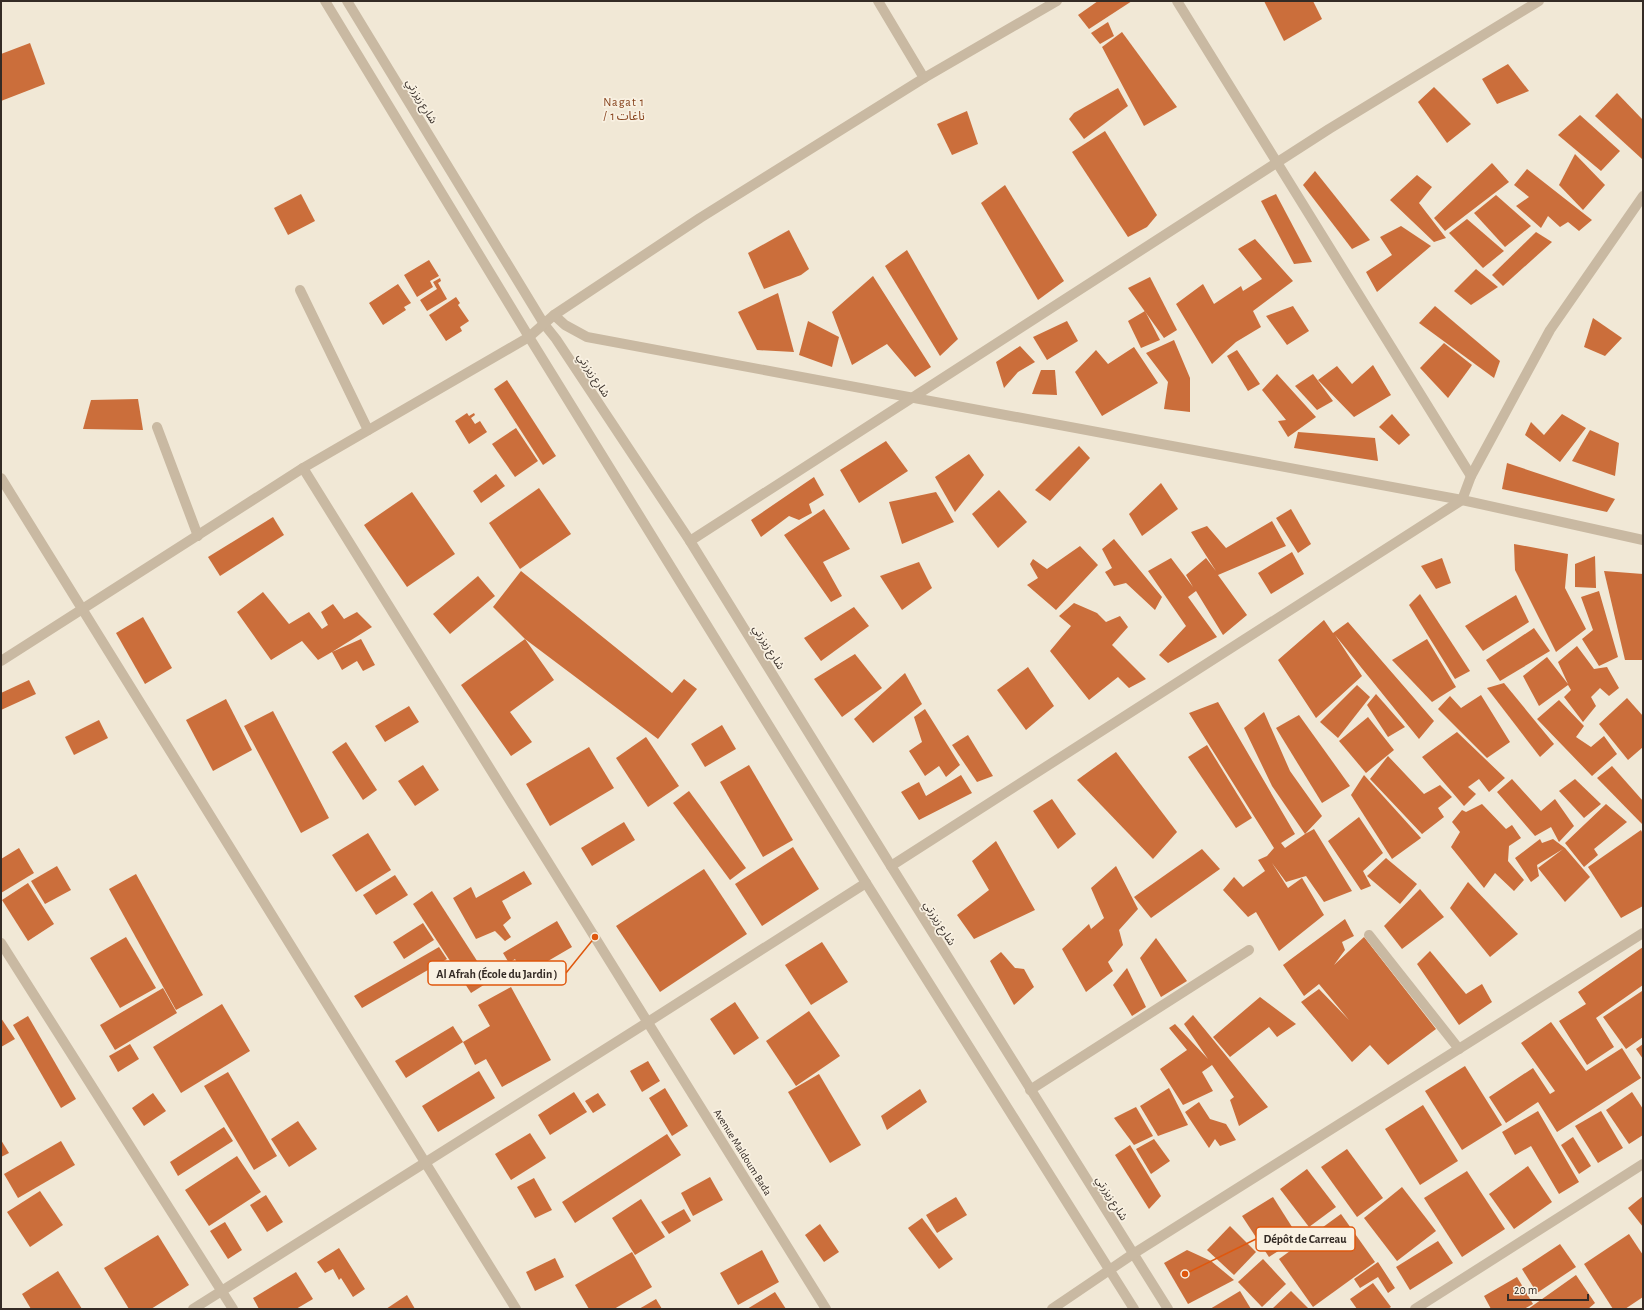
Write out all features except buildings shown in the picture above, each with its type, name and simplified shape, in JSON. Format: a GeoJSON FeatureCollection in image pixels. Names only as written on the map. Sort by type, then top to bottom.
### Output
{"type":"FeatureCollection","features":[{"type":"Feature","properties":{"kind":"street"},"geometry":{"type":"LineString","coordinates":[[325,1],[528,337],[866,883],[1134,1309]]}},
{"type":"Feature","properties":{"kind":"street","name":"شارع زيزرتي"},"geometry":{"type":"LineString","coordinates":[[347,1],[544,324],[556,339],[690,541],[890,866],[1168,1309]]}},
{"type":"Feature","properties":{"kind":"street"},"geometry":{"type":"LineString","coordinates":[[878,1],[924,78]]}},
{"type":"Feature","properties":{"kind":"street"},"geometry":{"type":"LineString","coordinates":[[1,661],[303,468],[528,337],[554,315],[700,218],[924,78],[1058,1]]}},
{"type":"Feature","properties":{"kind":"street"},"geometry":{"type":"LineString","coordinates":[[1177,1],[1471,476]]}},
{"type":"Feature","properties":{"kind":"street"},"geometry":{"type":"LineString","coordinates":[[690,541],[1277,163],[1540,1]]}},
{"type":"Feature","properties":{"kind":"street"},"geometry":{"type":"LineString","coordinates":[[890,866],[1462,500],[1471,476],[1550,330],[1643,196]]}},
{"type":"Feature","properties":{"kind":"street"},"geometry":{"type":"LineString","coordinates":[[300,290],[368,430]]}},
{"type":"Feature","properties":{"kind":"street"},"geometry":{"type":"LineString","coordinates":[[554,315],[565,325],[587,337],[1462,500],[1643,540]]}},
{"type":"Feature","properties":{"kind":"street"},"geometry":{"type":"LineString","coordinates":[[157,427],[198,536]]}},
{"type":"Feature","properties":{"kind":"street","name":"Avenue Maldoum Bada"},"geometry":{"type":"LineString","coordinates":[[303,468],[826,1309]]}},
{"type":"Feature","properties":{"kind":"street"},"geometry":{"type":"LineString","coordinates":[[1,478],[516,1309]]}},
{"type":"Feature","properties":{"kind":"street"},"geometry":{"type":"LineString","coordinates":[[193,1309],[426,1163],[866,883]]}},
{"type":"Feature","properties":{"kind":"street"},"geometry":{"type":"LineString","coordinates":[[1052,1309],[1133,1254],[1643,933]]}},
{"type":"Feature","properties":{"kind":"street"},"geometry":{"type":"LineString","coordinates":[[1369,934],[1459,1049]]}},
{"type":"Feature","properties":{"kind":"street"},"geometry":{"type":"LineString","coordinates":[[1,943],[233,1309]]}},
{"type":"Feature","properties":{"kind":"street"},"geometry":{"type":"LineString","coordinates":[[1030,1090],[1249,950]]}},
{"type":"Feature","properties":{"kind":"street"},"geometry":{"type":"LineString","coordinates":[[1415,1309],[1643,1164]]}},
{"type":"Feature","properties":{"kind":"place","name":"Al Afrah (École du Jardin )"},"geometry":{"type":"Point","coordinates":[595,937]}},
{"type":"Feature","properties":{"kind":"place","name":"Dépôt de Carreau"},"geometry":{"type":"Point","coordinates":[1185,1274]}},
{"type":"Feature","properties":{"kind":"district","name":"Nagat 1 / ناغات 1"},"geometry":{"type":"Point","coordinates":[624,109]}}]}
